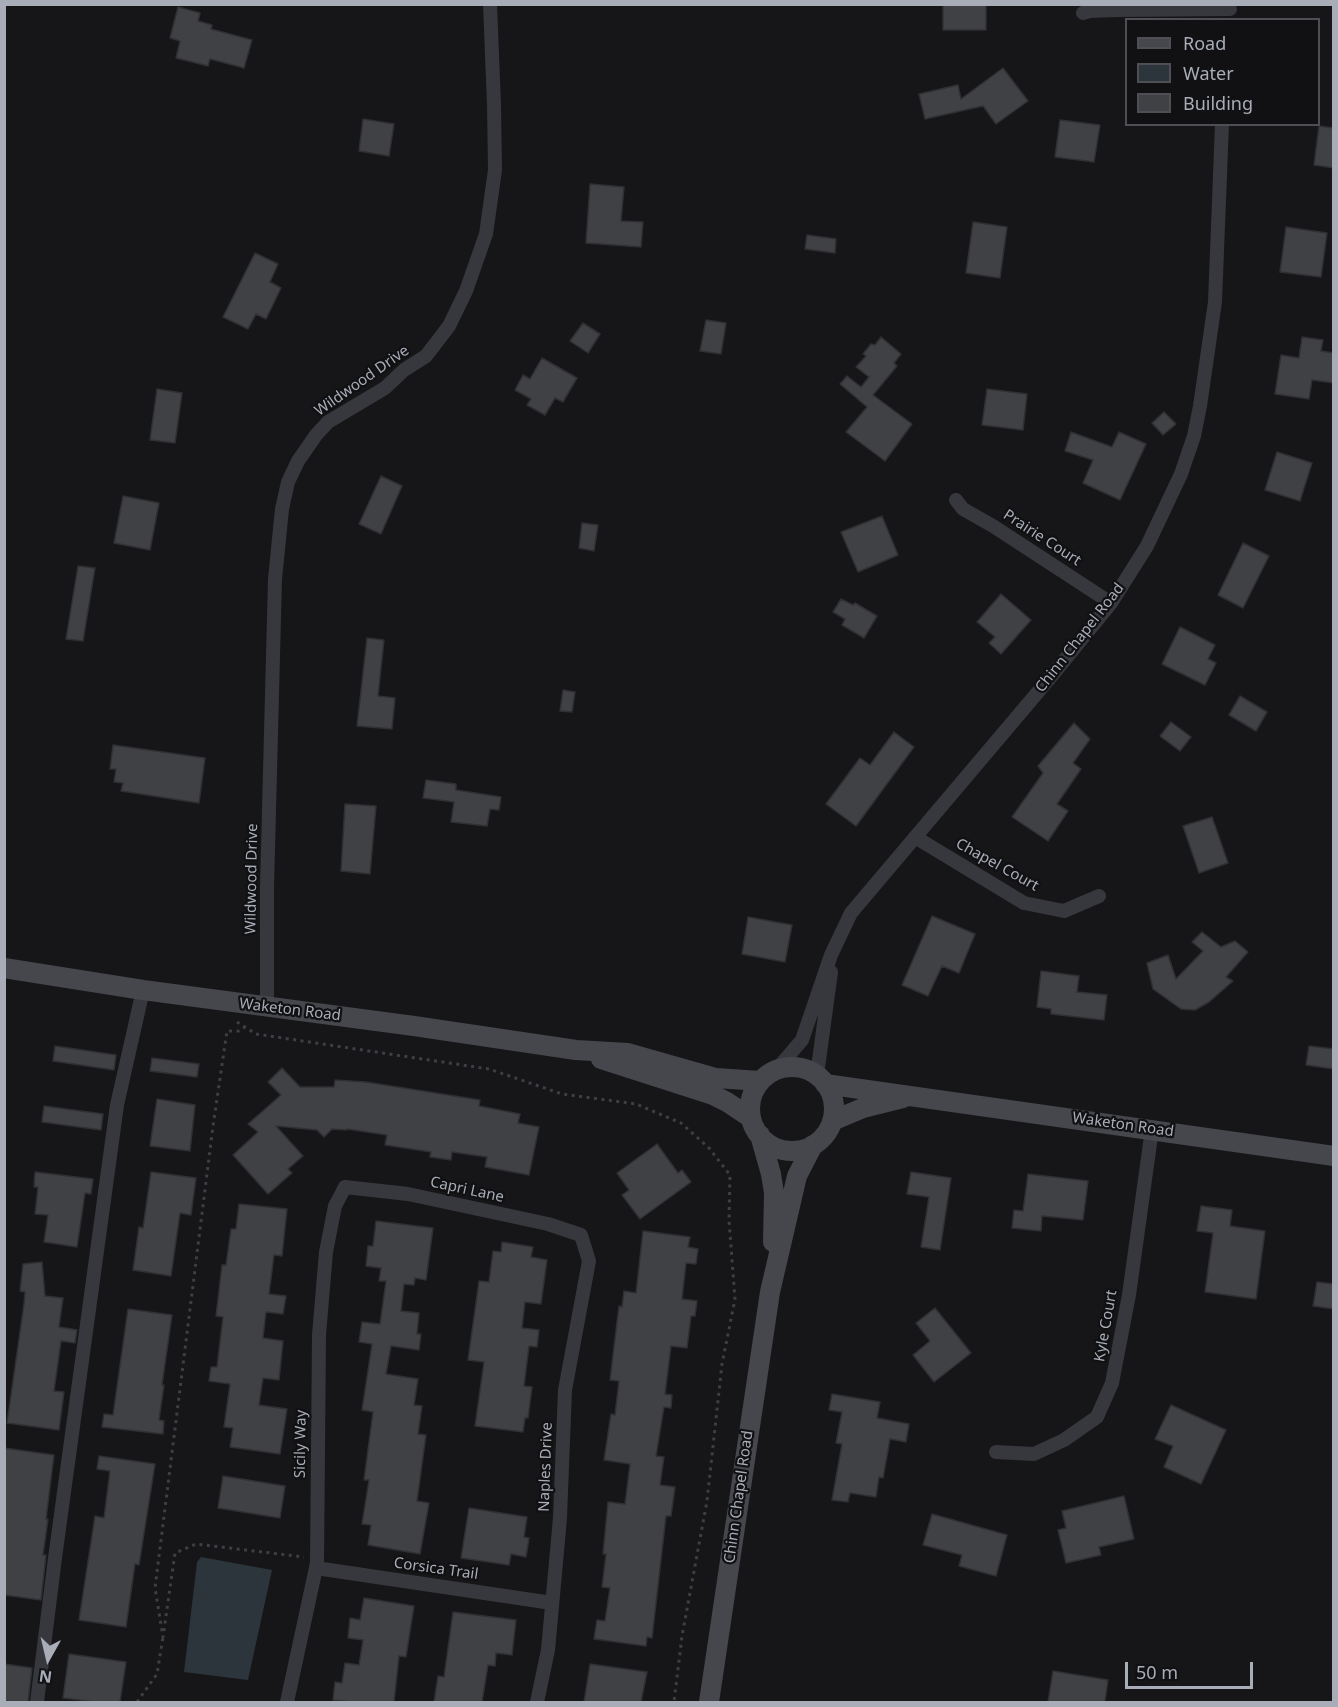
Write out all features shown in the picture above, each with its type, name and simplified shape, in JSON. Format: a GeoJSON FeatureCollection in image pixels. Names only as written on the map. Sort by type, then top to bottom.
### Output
{"type":"FeatureCollection","features":[{"type":"Feature","properties":{"kind":"street","name":"Wildwood Drive"},"geometry":{"type":"LineString","coordinates":[[267,1007],[267,887],[275,579],[282,509],[288,482],[298,460],[328,422],[385,388],[404,370],[426,356],[449,326],[466,291],[486,234],[495,170],[490,4]]}},
{"type":"Feature","properties":{"kind":"street"},"geometry":{"type":"LineString","coordinates":[[1083,13],[1118,10],[1230,11]]}},
{"type":"Feature","properties":{"kind":"street","name":"Chinn Chapel Road"},"geometry":{"type":"LineString","coordinates":[[777,1069],[802,1040],[831,955],[850,913],[1110,603],[1147,546],[1181,474],[1194,436],[1200,406],[1215,302],[1222,126]]}},
{"type":"Feature","properties":{"kind":"street","name":"Prairie Court"},"geometry":{"type":"LineString","coordinates":[[956,500],[963,509],[993,526],[1110,603]]}},
{"type":"Feature","properties":{"kind":"street","name":"Chapel Court"},"geometry":{"type":"LineString","coordinates":[[915,837],[1024,903],[1064,911],[1099,896]]}},
{"type":"Feature","properties":{"kind":"street","name":"Chinn Chapel Road"},"geometry":{"type":"LineString","coordinates":[[821,1079],[831,980],[831,955]]}},
{"type":"Feature","properties":{"kind":"street","name":"Waketon Road"},"geometry":{"type":"LineString","coordinates":[[4,968],[143,990],[576,1050],[628,1053],[716,1078],[760,1081]]}},
{"type":"Feature","properties":{"kind":"street"},"geometry":{"type":"LineString","coordinates":[[38,1702],[55,1558],[117,1105],[143,990]]}},
{"type":"Feature","properties":{"kind":"street","name":"Waketon Road"},"geometry":{"type":"LineString","coordinates":[[576,1050],[728,1101],[755,1127]]}},
{"type":"Feature","properties":{"kind":"street"},"geometry":{"type":"LineString","coordinates":[[798,1067],[821,1079],[833,1101],[832,1121],[828,1130],[813,1144],[794,1150],[774,1147],[755,1127],[751,1100],[760,1081],[777,1069],[798,1067]]}},
{"type":"Feature","properties":{"kind":"street","name":"Waketon Road"},"geometry":{"type":"LineString","coordinates":[[821,1079],[911,1095],[1334,1156]]}},
{"type":"Feature","properties":{"kind":"street","name":"Waketon Road"},"geometry":{"type":"LineString","coordinates":[[832,1121],[863,1108],[911,1095]]}},
{"type":"Feature","properties":{"kind":"street","name":"Chinn Chapel Road"},"geometry":{"type":"LineString","coordinates":[[755,1127],[771,1174],[774,1193],[770,1292]]}},
{"type":"Feature","properties":{"kind":"street","name":"Kyle Court"},"geometry":{"type":"LineString","coordinates":[[996,1452],[1034,1454],[1064,1440],[1096,1417],[1112,1383],[1128,1295],[1152,1129]]}},
{"type":"Feature","properties":{"kind":"street","name":"Chinn Chapel Road"},"geometry":{"type":"LineString","coordinates":[[709,1702],[770,1292],[797,1176],[813,1144]]}},
{"type":"Feature","properties":{"kind":"street","name":"Capri Lane"},"geometry":{"type":"LineString","coordinates":[[345,1187],[408,1194],[548,1224],[580,1235]]}},
{"type":"Feature","properties":{"kind":"street","name":"Sicily Way"},"geometry":{"type":"LineString","coordinates":[[287,1702],[316,1564],[319,1335],[326,1252],[334,1206],[345,1187]]}},
{"type":"Feature","properties":{"kind":"street","name":"Naples Drive"},"geometry":{"type":"LineString","coordinates":[[537,1702],[548,1650],[560,1518],[565,1390],[589,1261],[580,1235]]}},
{"type":"Feature","properties":{"kind":"street","name":"Corsica Trail"},"geometry":{"type":"LineString","coordinates":[[316,1564],[552,1603]]}},
{"type":"Feature","properties":{"kind":"path"},"geometry":{"type":"LineString","coordinates":[[163,1637],[155,1588],[213,1126],[227,1031],[239,1031],[245,1026]]}},
{"type":"Feature","properties":{"kind":"path"},"geometry":{"type":"LineString","coordinates":[[256,1034],[489,1069],[562,1094],[636,1104],[681,1123],[709,1148],[730,1175],[729,1220],[735,1299],[722,1364],[707,1501],[682,1636],[674,1702]]}},
{"type":"Feature","properties":{"kind":"path"},"geometry":{"type":"LineString","coordinates":[[137,1702],[157,1674],[175,1553],[196,1544],[316,1564]]}},
{"type":"Feature","properties":{"kind":"water"},"geometry":{"type":"Polygon","coordinates":[[[201,1557],[272,1570],[248,1680],[184,1672],[197,1562],[201,1557]]]}},
{"type":"Feature","properties":{"kind":"building"},"geometry":{"type":"Polygon","coordinates":[[[943,4],[986,4],[986,30],[943,30],[943,4]]]}},
{"type":"Feature","properties":{"kind":"building"},"geometry":{"type":"Polygon","coordinates":[[[178,7],[200,13],[198,21],[212,25],[211,29],[252,40],[244,68],[210,59],[208,66],[176,58],[180,41],[170,38],[178,7]]]}},
{"type":"Feature","properties":{"kind":"building"},"geometry":{"type":"Polygon","coordinates":[[[1003,68],[1028,101],[996,124],[983,106],[925,119],[919,94],[958,85],[961,99],[1003,68]]]}},
{"type":"Feature","properties":{"kind":"building"},"geometry":{"type":"Polygon","coordinates":[[[363,119],[394,124],[389,156],[359,151],[363,119]]]}},
{"type":"Feature","properties":{"kind":"building"},"geometry":{"type":"Polygon","coordinates":[[[1060,120],[1100,125],[1094,162],[1055,157],[1060,120]]]}},
{"type":"Feature","properties":{"kind":"building"},"geometry":{"type":"Polygon","coordinates":[[[1319,126],[1334,128],[1334,168],[1314,165],[1319,126]]]}},
{"type":"Feature","properties":{"kind":"building"},"geometry":{"type":"Polygon","coordinates":[[[590,184],[624,187],[621,221],[643,222],[641,247],[586,243],[590,184]]]}},
{"type":"Feature","properties":{"kind":"building"},"geometry":{"type":"Polygon","coordinates":[[[973,222],[1007,227],[1000,278],[966,273],[973,222]]]}},
{"type":"Feature","properties":{"kind":"building"},"geometry":{"type":"Polygon","coordinates":[[[1286,227],[1327,233],[1321,277],[1280,272],[1286,227]]]}},
{"type":"Feature","properties":{"kind":"building"},"geometry":{"type":"Polygon","coordinates":[[[807,235],[836,239],[835,253],[805,249],[807,235]]]}},
{"type":"Feature","properties":{"kind":"building"},"geometry":{"type":"Polygon","coordinates":[[[255,253],[278,264],[270,282],[281,288],[266,319],[256,314],[248,329],[223,317],[255,253]]]}},
{"type":"Feature","properties":{"kind":"building"},"geometry":{"type":"Polygon","coordinates":[[[706,320],[726,323],[721,354],[700,351],[706,320]]]}},
{"type":"Feature","properties":{"kind":"building"},"geometry":{"type":"Polygon","coordinates":[[[583,323],[600,334],[588,353],[570,341],[583,323]]]}},
{"type":"Feature","properties":{"kind":"building"},"geometry":{"type":"Polygon","coordinates":[[[881,337],[901,354],[894,363],[897,366],[873,395],[912,424],[885,461],[846,432],[867,407],[840,384],[847,376],[861,387],[869,377],[856,367],[866,356],[863,354],[871,344],[875,345],[881,337]]]}},
{"type":"Feature","properties":{"kind":"building"},"geometry":{"type":"Polygon","coordinates":[[[1302,337],[1323,340],[1321,351],[1334,353],[1334,383],[1312,380],[1309,399],[1275,394],[1281,355],[1299,358],[1302,337]]]}},
{"type":"Feature","properties":{"kind":"building"},"geometry":{"type":"Polygon","coordinates":[[[542,358],[577,378],[563,402],[555,398],[545,415],[527,405],[531,399],[515,390],[523,375],[530,379],[542,358]]]}},
{"type":"Feature","properties":{"kind":"building"},"geometry":{"type":"Polygon","coordinates":[[[157,389],[182,393],[175,443],[150,440],[157,389]]]}},
{"type":"Feature","properties":{"kind":"building"},"geometry":{"type":"Polygon","coordinates":[[[987,389],[1027,394],[1023,430],[982,425],[987,389]]]}},
{"type":"Feature","properties":{"kind":"building"},"geometry":{"type":"Polygon","coordinates":[[[1164,412],[1176,424],[1163,435],[1152,423],[1164,412]]]}},
{"type":"Feature","properties":{"kind":"building"},"geometry":{"type":"Polygon","coordinates":[[[1071,432],[1112,447],[1119,432],[1146,444],[1120,500],[1083,483],[1093,460],[1065,451],[1071,432]]]}},
{"type":"Feature","properties":{"kind":"building"},"geometry":{"type":"Polygon","coordinates":[[[1277,452],[1312,463],[1300,501],[1265,490],[1277,452]]]}},
{"type":"Feature","properties":{"kind":"building"},"geometry":{"type":"Polygon","coordinates":[[[381,476],[402,486],[381,534],[359,524],[381,476]]]}},
{"type":"Feature","properties":{"kind":"building"},"geometry":{"type":"Polygon","coordinates":[[[123,496],[159,503],[150,550],[114,543],[123,496]]]}},
{"type":"Feature","properties":{"kind":"building"},"geometry":{"type":"Polygon","coordinates":[[[882,516],[898,555],[858,572],[841,532],[882,516]]]}},
{"type":"Feature","properties":{"kind":"building"},"geometry":{"type":"Polygon","coordinates":[[[582,523],[598,525],[594,551],[579,548],[582,523]]]}},
{"type":"Feature","properties":{"kind":"building"},"geometry":{"type":"Polygon","coordinates":[[[1243,543],[1269,556],[1243,608],[1218,595],[1243,543]]]}},
{"type":"Feature","properties":{"kind":"building"},"geometry":{"type":"Polygon","coordinates":[[[78,566],[95,568],[83,641],[66,639],[78,566]]]}},
{"type":"Feature","properties":{"kind":"building"},"geometry":{"type":"Polygon","coordinates":[[[1001,594],[1031,620],[1001,654],[989,643],[995,637],[977,622],[1001,594]]]}},
{"type":"Feature","properties":{"kind":"building"},"geometry":{"type":"Polygon","coordinates":[[[841,599],[853,605],[855,603],[877,616],[864,638],[842,625],[845,619],[833,612],[841,599]]]}},
{"type":"Feature","properties":{"kind":"building"},"geometry":{"type":"Polygon","coordinates":[[[1180,627],[1215,645],[1208,659],[1216,663],[1205,685],[1162,664],[1180,627]]]}},
{"type":"Feature","properties":{"kind":"building"},"geometry":{"type":"Polygon","coordinates":[[[367,638],[384,640],[378,696],[395,698],[392,729],[357,726],[367,638]]]}},
{"type":"Feature","properties":{"kind":"building"},"geometry":{"type":"Polygon","coordinates":[[[563,690],[575,692],[572,712],[560,711],[563,690]]]}},
{"type":"Feature","properties":{"kind":"building"},"geometry":{"type":"Polygon","coordinates":[[[1240,696],[1267,712],[1256,731],[1229,715],[1240,696]]]}},
{"type":"Feature","properties":{"kind":"building"},"geometry":{"type":"Polygon","coordinates":[[[1171,722],[1191,737],[1180,751],[1160,736],[1171,722]]]}},
{"type":"Feature","properties":{"kind":"building"},"geometry":{"type":"Polygon","coordinates":[[[1074,723],[1090,739],[1073,763],[1081,769],[1057,804],[1068,811],[1048,841],[1012,817],[1043,773],[1038,766],[1074,723]]]}},
{"type":"Feature","properties":{"kind":"building"},"geometry":{"type":"Polygon","coordinates":[[[894,732],[914,747],[856,826],[826,804],[860,758],[870,765],[894,732]]]}},
{"type":"Feature","properties":{"kind":"building"},"geometry":{"type":"Polygon","coordinates":[[[113,745],[205,758],[199,803],[121,791],[123,783],[114,782],[116,769],[110,769],[113,745]]]}},
{"type":"Feature","properties":{"kind":"building"},"geometry":{"type":"Polygon","coordinates":[[[426,780],[456,784],[456,790],[501,797],[499,810],[490,809],[487,826],[451,822],[454,802],[423,798],[426,780]]]}},
{"type":"Feature","properties":{"kind":"building"},"geometry":{"type":"Polygon","coordinates":[[[345,804],[376,806],[370,874],[341,871],[345,804]]]}},
{"type":"Feature","properties":{"kind":"building"},"geometry":{"type":"Polygon","coordinates":[[[1212,817],[1228,863],[1199,873],[1183,826],[1212,817]]]}},
{"type":"Feature","properties":{"kind":"building"},"geometry":{"type":"Polygon","coordinates":[[[932,916],[975,934],[959,973],[942,966],[928,996],[902,985],[932,916]]]}},
{"type":"Feature","properties":{"kind":"building"},"geometry":{"type":"Polygon","coordinates":[[[748,917],[792,925],[785,962],[742,954],[748,917]]]}},
{"type":"Feature","properties":{"kind":"building"},"geometry":{"type":"Polygon","coordinates":[[[1202,932],[1221,947],[1235,941],[1248,952],[1226,977],[1233,981],[1209,1002],[1195,1010],[1181,1009],[1153,989],[1147,963],[1168,955],[1176,979],[1203,951],[1192,942],[1202,932]]]}},
{"type":"Feature","properties":{"kind":"building"},"geometry":{"type":"Polygon","coordinates":[[[1041,971],[1079,976],[1077,992],[1107,995],[1104,1020],[1051,1014],[1051,1009],[1037,1007],[1041,971]]]}},
{"type":"Feature","properties":{"kind":"building"},"geometry":{"type":"Polygon","coordinates":[[[55,1046],[116,1055],[114,1070],[53,1061],[55,1046]]]}},
{"type":"Feature","properties":{"kind":"building"},"geometry":{"type":"Polygon","coordinates":[[[1309,1046],[1334,1049],[1334,1069],[1306,1065],[1309,1046]]]}},
{"type":"Feature","properties":{"kind":"building"},"geometry":{"type":"Polygon","coordinates":[[[152,1058],[199,1064],[197,1077],[150,1071],[152,1058]]]}},
{"type":"Feature","properties":{"kind":"building"},"geometry":{"type":"Polygon","coordinates":[[[282,1068],[300,1087],[334,1087],[335,1080],[366,1082],[480,1100],[479,1106],[520,1114],[518,1123],[539,1127],[529,1175],[485,1167],[487,1157],[452,1152],[451,1160],[430,1157],[431,1152],[385,1145],[387,1135],[332,1129],[324,1137],[317,1130],[276,1126],[303,1156],[288,1169],[292,1173],[268,1194],[233,1155],[258,1132],[248,1124],[281,1095],[268,1082],[282,1068]]]}},
{"type":"Feature","properties":{"kind":"building"},"geometry":{"type":"Polygon","coordinates":[[[157,1099],[195,1105],[190,1151],[150,1146],[157,1099]]]}},
{"type":"Feature","properties":{"kind":"building"},"geometry":{"type":"Polygon","coordinates":[[[44,1106],[103,1114],[101,1130],[42,1122],[44,1106]]]}},
{"type":"Feature","properties":{"kind":"building"},"geometry":{"type":"Polygon","coordinates":[[[657,1144],[678,1173],[682,1170],[691,1182],[640,1219],[622,1195],[629,1190],[617,1173],[657,1144]]]}},
{"type":"Feature","properties":{"kind":"building"},"geometry":{"type":"Polygon","coordinates":[[[35,1172],[93,1179],[91,1194],[85,1193],[77,1247],[44,1242],[48,1215],[35,1214],[38,1187],[34,1187],[35,1172]]]}},
{"type":"Feature","properties":{"kind":"building"},"geometry":{"type":"Polygon","coordinates":[[[151,1172],[196,1178],[191,1215],[180,1213],[171,1276],[133,1270],[139,1227],[143,1228],[151,1172]]]}},
{"type":"Feature","properties":{"kind":"building"},"geometry":{"type":"Polygon","coordinates":[[[911,1172],[951,1178],[940,1250],[921,1247],[929,1197],[907,1194],[911,1172]]]}},
{"type":"Feature","properties":{"kind":"building"},"geometry":{"type":"Polygon","coordinates":[[[1028,1174],[1088,1181],[1083,1220],[1042,1216],[1041,1231],[1012,1228],[1014,1210],[1023,1211],[1028,1174]]]}},
{"type":"Feature","properties":{"kind":"building"},"geometry":{"type":"Polygon","coordinates":[[[239,1204],[287,1209],[282,1256],[274,1255],[269,1294],[286,1296],[283,1314],[266,1312],[263,1338],[283,1341],[279,1380],[263,1378],[259,1405],[287,1409],[280,1454],[230,1447],[233,1428],[224,1427],[230,1384],[209,1381],[211,1367],[217,1367],[223,1317],[216,1316],[222,1265],[226,1265],[231,1229],[236,1229],[239,1204]]]}},
{"type":"Feature","properties":{"kind":"building"},"geometry":{"type":"Polygon","coordinates":[[[1201,1206],[1232,1210],[1230,1226],[1265,1231],[1256,1299],[1205,1292],[1213,1233],[1197,1231],[1201,1206]]]}},
{"type":"Feature","properties":{"kind":"building"},"geometry":{"type":"Polygon","coordinates":[[[376,1221],[433,1228],[426,1280],[415,1278],[414,1285],[404,1284],[401,1311],[419,1313],[417,1334],[421,1334],[419,1350],[391,1346],[386,1374],[418,1379],[414,1405],[422,1406],[418,1434],[426,1435],[417,1501],[429,1503],[420,1554],[368,1545],[371,1525],[362,1524],[369,1480],[364,1480],[373,1412],[362,1410],[372,1344],[359,1342],[362,1322],[380,1324],[386,1281],[379,1281],[381,1268],[366,1266],[368,1246],[373,1246],[376,1221]]]}},
{"type":"Feature","properties":{"kind":"building"},"geometry":{"type":"Polygon","coordinates":[[[643,1231],[690,1237],[688,1247],[698,1249],[696,1264],[686,1263],[682,1299],[697,1301],[695,1316],[691,1316],[687,1348],[671,1346],[665,1394],[672,1395],[671,1408],[664,1407],[656,1456],[664,1457],[660,1485],[675,1487],[671,1516],[666,1516],[652,1638],[647,1637],[646,1646],[594,1639],[597,1620],[605,1621],[610,1588],[602,1587],[608,1502],[625,1504],[630,1464],[604,1460],[611,1414],[615,1415],[619,1381],[610,1380],[619,1306],[622,1307],[624,1291],[636,1293],[643,1231]]]}},
{"type":"Feature","properties":{"kind":"building"},"geometry":{"type":"Polygon","coordinates":[[[502,1242],[533,1247],[531,1257],[547,1260],[541,1304],[525,1302],[522,1328],[539,1330],[537,1347],[529,1346],[524,1386],[532,1387],[528,1418],[525,1418],[523,1432],[475,1426],[484,1362],[468,1360],[479,1281],[489,1282],[493,1251],[501,1252],[502,1242]]]}},
{"type":"Feature","properties":{"kind":"building"},"geometry":{"type":"Polygon","coordinates":[[[42,1262],[45,1296],[63,1298],[59,1327],[77,1330],[75,1343],[61,1341],[54,1391],[64,1392],[59,1430],[7,1423],[24,1304],[25,1292],[20,1291],[23,1264],[42,1262]]]}},
{"type":"Feature","properties":{"kind":"building"},"geometry":{"type":"Polygon","coordinates":[[[1317,1282],[1334,1284],[1334,1309],[1313,1306],[1317,1282]]]}},
{"type":"Feature","properties":{"kind":"building"},"geometry":{"type":"Polygon","coordinates":[[[935,1308],[971,1353],[934,1382],[913,1355],[930,1341],[916,1323],[935,1308]]]}},
{"type":"Feature","properties":{"kind":"building"},"geometry":{"type":"Polygon","coordinates":[[[128,1309],[172,1315],[159,1420],[164,1421],[163,1434],[102,1427],[104,1414],[113,1415],[128,1309]]]}},
{"type":"Feature","properties":{"kind":"building"},"geometry":{"type":"Polygon","coordinates":[[[832,1394],[880,1402],[877,1418],[909,1424],[906,1442],[890,1439],[883,1478],[879,1477],[876,1497],[850,1493],[848,1502],[832,1500],[842,1444],[836,1443],[842,1412],[829,1410],[832,1394]]]}},
{"type":"Feature","properties":{"kind":"building"},"geometry":{"type":"Polygon","coordinates":[[[1171,1405],[1226,1430],[1201,1484],[1164,1467],[1173,1446],[1155,1439],[1171,1405]]]}},
{"type":"Feature","properties":{"kind":"building"},"geometry":{"type":"Polygon","coordinates":[[[4,1448],[54,1455],[46,1519],[48,1519],[43,1555],[46,1555],[41,1600],[4,1595],[4,1448]]]}},
{"type":"Feature","properties":{"kind":"building"},"geometry":{"type":"Polygon","coordinates":[[[99,1456],[155,1464],[139,1565],[135,1564],[126,1627],[79,1620],[95,1516],[104,1518],[110,1471],[97,1469],[99,1456]]]}},
{"type":"Feature","properties":{"kind":"building"},"geometry":{"type":"Polygon","coordinates":[[[223,1476],[285,1486],[280,1518],[218,1508],[223,1476]]]}},
{"type":"Feature","properties":{"kind":"building"},"geometry":{"type":"Polygon","coordinates":[[[1124,1496],[1134,1539],[1099,1547],[1101,1555],[1066,1563],[1058,1530],[1066,1528],[1062,1511],[1124,1496]]]}},
{"type":"Feature","properties":{"kind":"building"},"geometry":{"type":"Polygon","coordinates":[[[469,1508],[527,1517],[524,1537],[529,1538],[526,1557],[511,1554],[509,1565],[461,1558],[469,1508]]]}},
{"type":"Feature","properties":{"kind":"building"},"geometry":{"type":"Polygon","coordinates":[[[932,1514],[1007,1535],[996,1576],[959,1566],[962,1555],[923,1545],[932,1514]]]}},
{"type":"Feature","properties":{"kind":"building"},"geometry":{"type":"Polygon","coordinates":[[[364,1598],[414,1606],[406,1657],[399,1656],[394,1702],[333,1700],[335,1682],[342,1683],[345,1663],[359,1665],[363,1640],[348,1638],[350,1618],[360,1620],[364,1598]]]}},
{"type":"Feature","properties":{"kind":"building"},"geometry":{"type":"Polygon","coordinates":[[[453,1612],[516,1620],[512,1655],[496,1653],[495,1666],[488,1665],[482,1702],[434,1702],[438,1676],[444,1677],[453,1612]]]}},
{"type":"Feature","properties":{"kind":"building"},"geometry":{"type":"Polygon","coordinates":[[[69,1654],[126,1662],[120,1702],[63,1698],[69,1654]]]}},
{"type":"Feature","properties":{"kind":"building"},"geometry":{"type":"Polygon","coordinates":[[[4,1664],[32,1668],[28,1702],[4,1702],[4,1664]]]}},
{"type":"Feature","properties":{"kind":"building"},"geometry":{"type":"Polygon","coordinates":[[[590,1664],[647,1672],[641,1702],[584,1702],[590,1664]]]}},
{"type":"Feature","properties":{"kind":"building"},"geometry":{"type":"Polygon","coordinates":[[[1053,1671],[1108,1680],[1105,1701],[1048,1702],[1053,1671]]]}}]}
